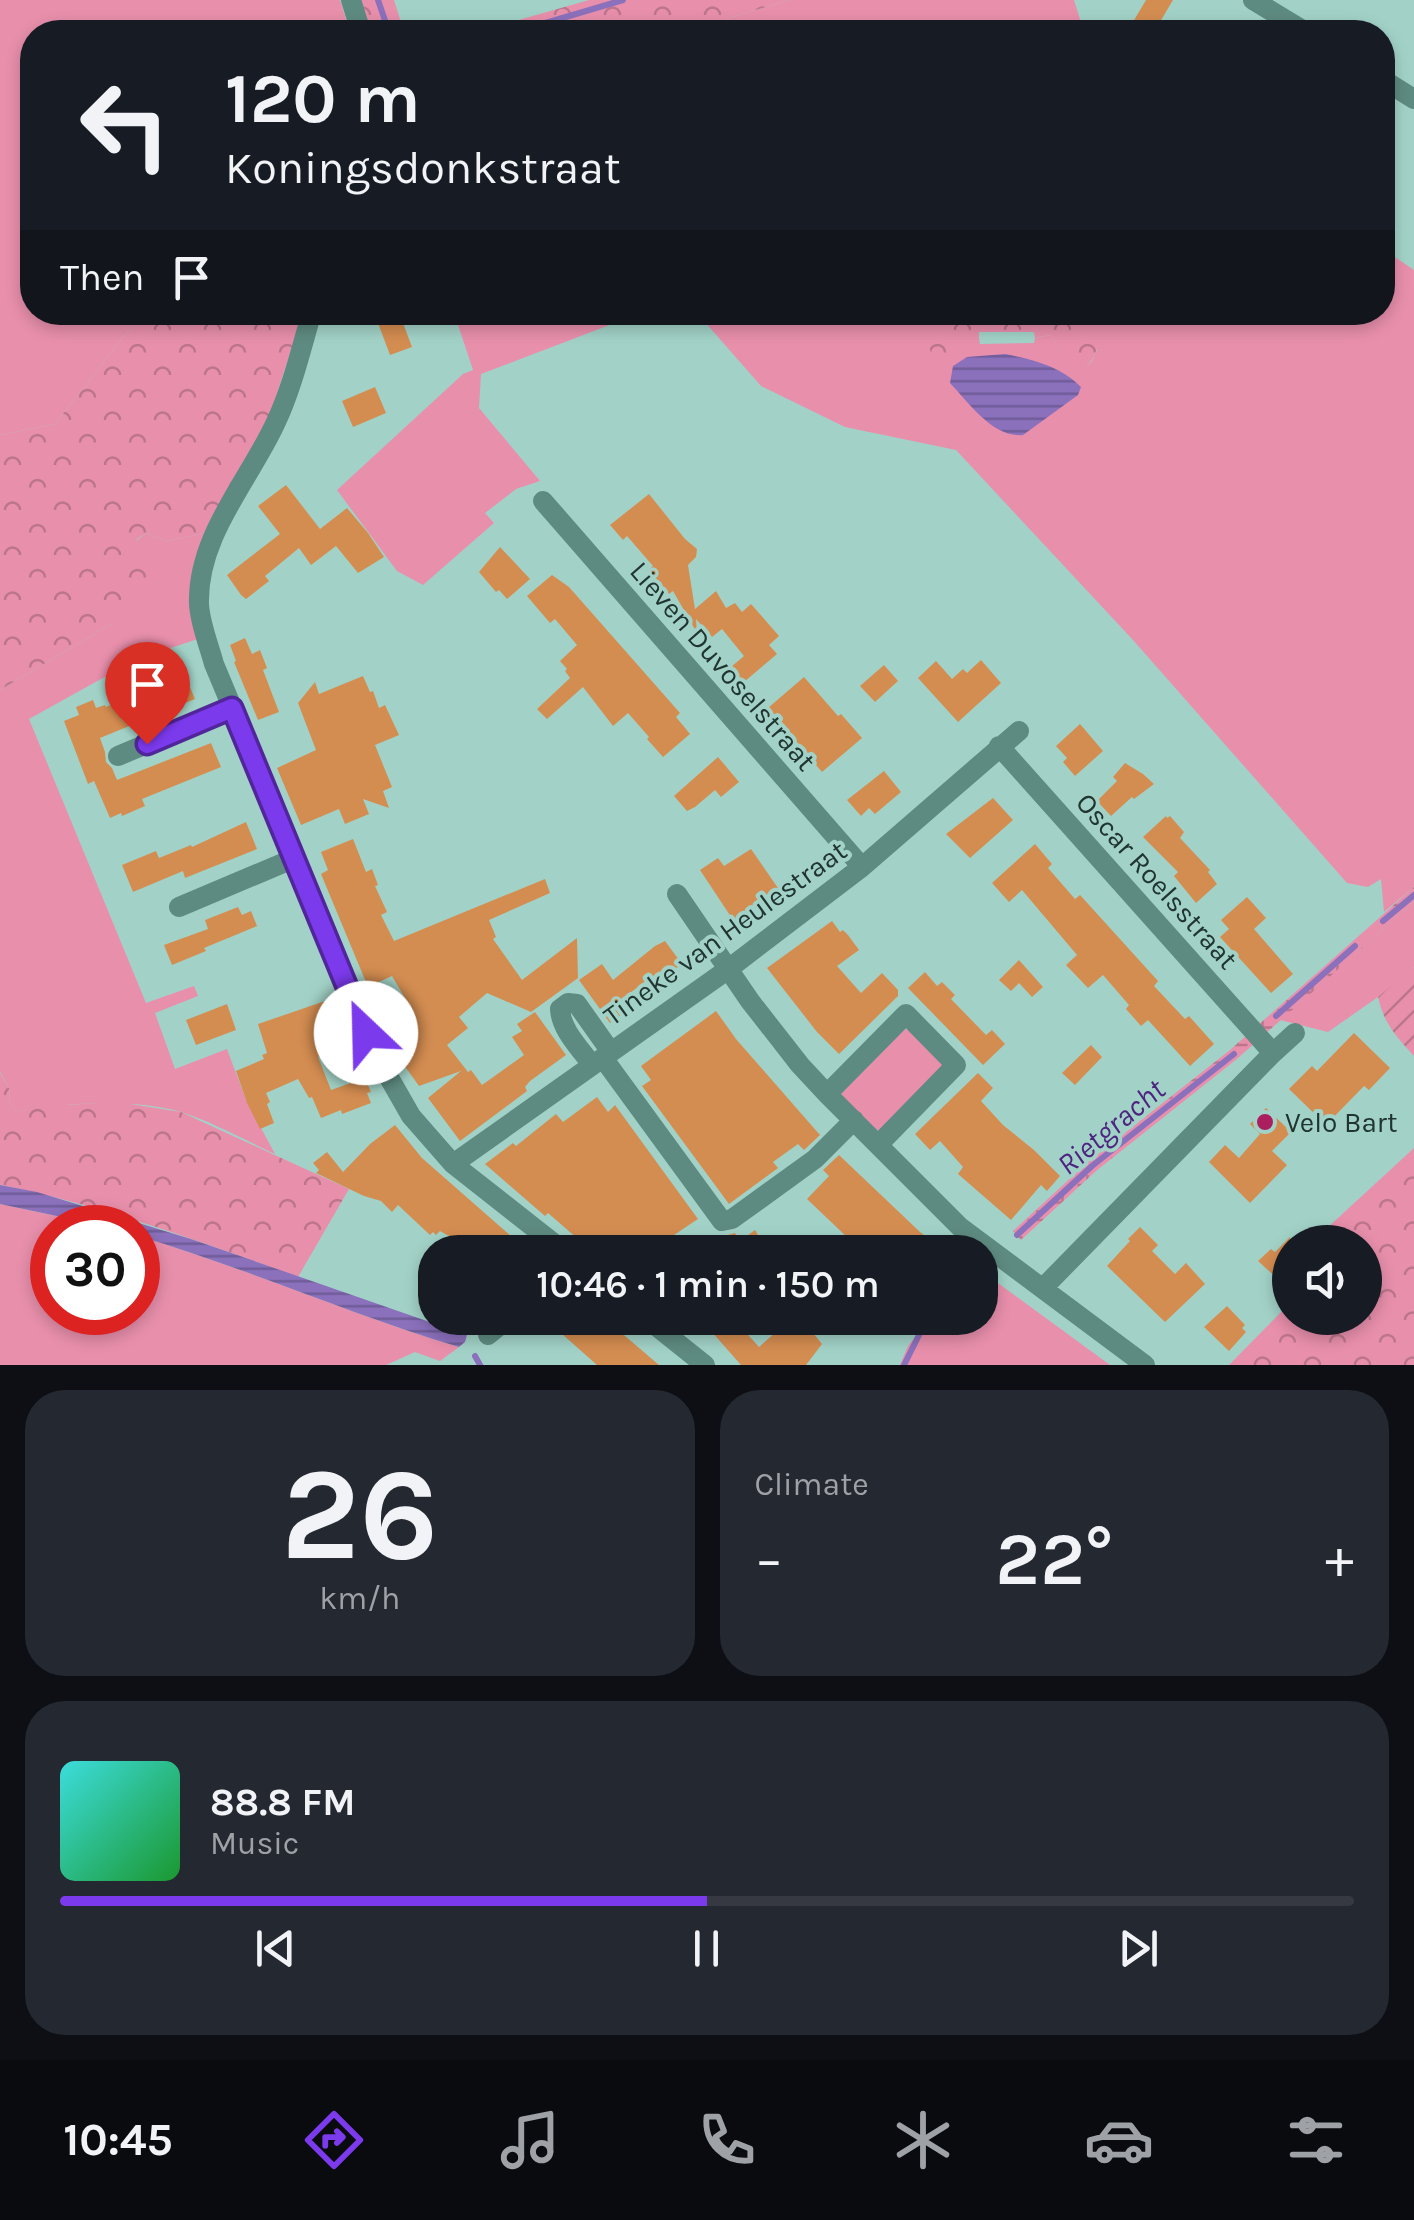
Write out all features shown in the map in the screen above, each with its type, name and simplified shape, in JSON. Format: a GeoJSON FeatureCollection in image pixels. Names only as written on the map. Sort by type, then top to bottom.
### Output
{"type":"FeatureCollection","features":[{"type":"Feature","properties":{"kind":"street"},"geometry":{"type":"LineString","coordinates":[[1254,0],[1286,20]]}},
{"type":"Feature","properties":{"kind":"street"},"geometry":{"type":"LineString","coordinates":[[308,325],[278,418],[213,536],[203,569],[199,606],[214,664],[379,1060],[410,1116],[453,1164],[543,1235]]}},
{"type":"Feature","properties":{"kind":"street","name":"Lieven Duvoselstraat"},"geometry":{"type":"LineString","coordinates":[[543,501],[862,868]]}},
{"type":"Feature","properties":{"kind":"street"},"geometry":{"type":"LineString","coordinates":[[118,756],[232,708]]}},
{"type":"Feature","properties":{"kind":"street","name":"Tineke van Heulestraat"},"geometry":{"type":"LineString","coordinates":[[453,1164],[727,970],[862,868],[1019,731]]}},
{"type":"Feature","properties":{"kind":"street","name":"Oscar Roelsstraat"},"geometry":{"type":"LineString","coordinates":[[1000,746],[1273,1053]]}},
{"type":"Feature","properties":{"kind":"street"},"geometry":{"type":"LineString","coordinates":[[179,908],[295,858]]}},
{"type":"Feature","properties":{"kind":"street"},"geometry":{"type":"LineString","coordinates":[[677,894],[727,970],[800,1065],[960,1227],[1145,1365]]}},
{"type":"Feature","properties":{"kind":"street"},"geometry":{"type":"LineString","coordinates":[[828,1094],[906,1014],[956,1065],[878,1144]]}},
{"type":"Feature","properties":{"kind":"street"},"geometry":{"type":"LineString","coordinates":[[1043,1288],[1294,1034]]}},
{"type":"Feature","properties":{"kind":"street"},"geometry":{"type":"LineString","coordinates":[[602,1058],[722,1220],[732,1219],[815,1159],[854,1120]]}},
{"type":"Feature","properties":{"kind":"street"},"geometry":{"type":"LineString","coordinates":[[667,1335],[705,1365]]}},
{"type":"Feature","properties":{"kind":"green space"},"geometry":{"type":"Polygon","coordinates":[[[0,0],[340,0],[346,20],[20,20],[20,325],[133,325],[55,424],[0,435],[0,0]]]}},
{"type":"Feature","properties":{"kind":"green space"},"geometry":{"type":"Polygon","coordinates":[[[359,0],[394,0],[400,20],[366,20],[359,0]]]}},
{"type":"Feature","properties":{"kind":"green space"},"geometry":{"type":"Polygon","coordinates":[[[589,0],[789,0],[723,20],[518,20],[589,0]]]}},
{"type":"Feature","properties":{"kind":"green space"},"geometry":{"type":"Polygon","coordinates":[[[789,0],[1074,0],[1080,20],[723,20],[789,0]]]}},
{"type":"Feature","properties":{"kind":"green space"},"geometry":{"type":"Polygon","coordinates":[[[1395,257],[1414,270],[1414,887],[1384,912],[1381,879],[1368,887],[1347,883],[1133,640],[956,450],[845,427],[761,386],[708,325],[921,325],[979,338],[980,344],[1034,343],[1035,338],[1050,335],[1080,373],[1097,350],[1075,325],[1395,325],[1395,257]]]}},
{"type":"Feature","properties":{"kind":"green space"},"geometry":{"type":"Polygon","coordinates":[[[133,325],[299,325],[270,415],[205,533],[167,541],[147,533],[137,539],[137,555],[152,574],[152,594],[113,623],[0,690],[0,435],[55,424],[133,325]]]}},
{"type":"Feature","properties":{"kind":"green space"},"geometry":{"type":"Polygon","coordinates":[[[458,325],[610,325],[481,374],[479,408],[540,481],[516,489],[485,513],[494,523],[423,585],[397,571],[337,490],[463,374],[473,370],[458,325]]]}},
{"type":"Feature","properties":{"kind":"green space"},"geometry":{"type":"Polygon","coordinates":[[[1076,325],[1097,342],[1096,352],[1080,374],[1050,335],[1035,338],[1034,332],[979,332],[979,338],[963,336],[950,353],[932,355],[921,326],[1076,325]]]}},
{"type":"Feature","properties":{"kind":"green space"},"geometry":{"type":"Polygon","coordinates":[[[147,533],[167,541],[205,533],[198,639],[137,659],[29,719],[146,1003],[194,986],[198,996],[155,1013],[175,1069],[227,1049],[246,1100],[275,1154],[204,1121],[162,1108],[99,1103],[16,1111],[0,1072],[0,690],[113,623],[138,561],[134,549],[137,540],[147,533]]]}},
{"type":"Feature","properties":{"kind":"green space"},"geometry":{"type":"Polygon","coordinates":[[[1414,887],[1414,902],[1238,1058],[1096,1171],[1021,1240],[1013,1231],[1088,1162],[1230,1050],[1414,887]]]}},
{"type":"Feature","properties":{"kind":"green space"},"geometry":{"type":"Polygon","coordinates":[[[1414,902],[1414,967],[1398,983],[1328,1032],[1280,1020],[1414,902]]]}},
{"type":"Feature","properties":{"kind":"green space"},"geometry":{"type":"Polygon","coordinates":[[[1414,967],[1414,1056],[1387,1022],[1378,997],[1414,967]]]}},
{"type":"Feature","properties":{"kind":"green space"},"geometry":{"type":"Polygon","coordinates":[[[905,1029],[912,1031],[944,1064],[881,1130],[874,1130],[841,1096],[842,1088],[905,1029]]]}},
{"type":"Feature","properties":{"kind":"green space"},"geometry":{"type":"Polygon","coordinates":[[[0,1073],[16,1111],[118,1102],[181,1112],[349,1189],[298,1277],[160,1229],[160,1205],[81,1205],[0,1185],[0,1073]]]}},
{"type":"Feature","properties":{"kind":"green space"},"geometry":{"type":"Polygon","coordinates":[[[1414,1148],[1414,1365],[1229,1365],[1272,1321],[1272,1335],[1382,1335],[1382,1225],[1330,1225],[1414,1148]]]}},
{"type":"Feature","properties":{"kind":"green space"},"geometry":{"type":"Polygon","coordinates":[[[0,1204],[30,1210],[30,1335],[160,1335],[160,1243],[459,1347],[440,1361],[415,1352],[386,1365],[0,1365],[0,1204]]]}},
{"type":"Feature","properties":{"kind":"green space"},"geometry":{"type":"Polygon","coordinates":[[[998,1283],[1110,1365],[900,1365],[917,1335],[998,1335],[998,1283]]]}},
{"type":"Feature","properties":{"kind":"shaded area"},"geometry":{"type":"Polygon","coordinates":[[[1005,354],[1036,361],[1065,374],[1081,387],[1078,395],[1023,435],[1002,431],[982,418],[950,383],[953,366],[967,357],[1005,354]]]}},
{"type":"Feature","properties":{"kind":"shaded area"},"geometry":{"type":"Polygon","coordinates":[[[0,1185],[80,1205],[30,1205],[30,1210],[0,1204],[0,1185]]]}},
{"type":"Feature","properties":{"kind":"shaded area"},"geometry":{"type":"Polygon","coordinates":[[[160,1230],[418,1318],[418,1333],[378,1320],[160,1243],[160,1230]]]}},
{"type":"Feature","properties":{"kind":"shaded area"},"geometry":{"type":"Polygon","coordinates":[[[423,1335],[467,1335],[459,1347],[423,1335]]]}},
{"type":"Feature","properties":{"kind":"building"},"geometry":{"type":"Polygon","coordinates":[[[1146,0],[1173,0],[1161,20],[1134,20],[1146,0]]]}},
{"type":"Feature","properties":{"kind":"building"},"geometry":{"type":"Polygon","coordinates":[[[379,325],[404,325],[412,347],[390,355],[379,325]]]}},
{"type":"Feature","properties":{"kind":"building"},"geometry":{"type":"Polygon","coordinates":[[[375,387],[386,413],[353,427],[342,401],[375,387]]]}},
{"type":"Feature","properties":{"kind":"building"},"geometry":{"type":"Polygon","coordinates":[[[286,485],[320,529],[347,508],[384,557],[358,573],[336,546],[311,565],[299,548],[265,576],[269,581],[246,599],[227,575],[280,534],[258,506],[286,485]]]}},
{"type":"Feature","properties":{"kind":"building"},"geometry":{"type":"Polygon","coordinates":[[[649,494],[697,549],[696,557],[688,565],[695,609],[716,591],[726,608],[735,603],[742,612],[751,604],[779,636],[769,645],[777,654],[744,682],[731,667],[744,656],[722,629],[712,637],[696,619],[697,633],[673,591],[669,594],[649,570],[653,566],[627,536],[623,540],[610,525],[649,494]]]}},
{"type":"Feature","properties":{"kind":"building"},"geometry":{"type":"Polygon","coordinates":[[[500,547],[530,579],[507,599],[479,572],[500,547]]]}},
{"type":"Feature","properties":{"kind":"building"},"geometry":{"type":"Polygon","coordinates":[[[552,575],[569,587],[680,713],[676,717],[690,734],[663,757],[628,713],[613,726],[583,687],[547,719],[537,709],[570,678],[560,661],[577,645],[555,619],[550,623],[527,596],[552,575]]]}},
{"type":"Feature","properties":{"kind":"building"},"geometry":{"type":"Polygon","coordinates":[[[245,638],[252,654],[260,650],[279,712],[258,720],[230,645],[245,638]]]}},
{"type":"Feature","properties":{"kind":"building"},"geometry":{"type":"Polygon","coordinates":[[[981,660],[1001,683],[958,722],[918,678],[936,661],[952,679],[963,669],[967,673],[981,660]]]}},
{"type":"Feature","properties":{"kind":"building"},"geometry":{"type":"Polygon","coordinates":[[[884,665],[898,681],[875,702],[860,686],[884,665]]]}},
{"type":"Feature","properties":{"kind":"building"},"geometry":{"type":"Polygon","coordinates":[[[177,675],[180,683],[187,680],[195,699],[100,738],[106,762],[117,780],[211,743],[221,767],[142,799],[145,806],[110,818],[94,781],[88,784],[64,721],[79,715],[76,707],[93,700],[96,708],[106,707],[177,675]]]}},
{"type":"Feature","properties":{"kind":"building"},"geometry":{"type":"Polygon","coordinates":[[[363,676],[379,708],[385,705],[399,735],[375,745],[392,787],[383,791],[389,808],[363,799],[369,814],[345,824],[339,809],[301,825],[277,768],[316,750],[298,703],[315,682],[319,694],[363,676]]]}},
{"type":"Feature","properties":{"kind":"building"},"geometry":{"type":"Polygon","coordinates":[[[804,677],[862,738],[822,772],[768,708],[804,677]]]}},
{"type":"Feature","properties":{"kind":"building"},"geometry":{"type":"Polygon","coordinates":[[[1080,724],[1103,751],[1075,776],[1056,746],[1080,724]]]}},
{"type":"Feature","properties":{"kind":"building"},"geometry":{"type":"Polygon","coordinates":[[[718,757],[739,782],[721,797],[715,790],[687,811],[674,796],[718,757]]]}},
{"type":"Feature","properties":{"kind":"building"},"geometry":{"type":"Polygon","coordinates":[[[1125,763],[1154,784],[1111,816],[1097,801],[1117,781],[1113,777],[1125,763]]]}},
{"type":"Feature","properties":{"kind":"building"},"geometry":{"type":"Polygon","coordinates":[[[884,771],[901,792],[875,814],[869,808],[861,816],[847,800],[884,771]]]}},
{"type":"Feature","properties":{"kind":"building"},"geometry":{"type":"Polygon","coordinates":[[[993,798],[1013,820],[970,858],[946,834],[993,798]]]}},
{"type":"Feature","properties":{"kind":"building"},"geometry":{"type":"Polygon","coordinates":[[[1166,816],[1184,832],[1180,838],[1210,870],[1217,884],[1196,903],[1174,876],[1178,872],[1143,837],[1166,816]]]}},
{"type":"Feature","properties":{"kind":"building"},"geometry":{"type":"Polygon","coordinates":[[[246,822],[257,849],[185,878],[183,871],[133,892],[122,865],[156,851],[159,858],[192,847],[246,822]]]}},
{"type":"Feature","properties":{"kind":"building"},"geometry":{"type":"Polygon","coordinates":[[[353,839],[366,872],[372,869],[387,912],[381,915],[394,941],[545,879],[550,893],[489,920],[496,937],[493,939],[522,980],[577,938],[578,978],[531,1012],[487,993],[459,1017],[468,1028],[447,1045],[482,1085],[524,1055],[512,1037],[522,1031],[517,1024],[535,1012],[566,1055],[530,1081],[525,1087],[527,1091],[460,1141],[428,1098],[461,1071],[419,1086],[404,1065],[386,1021],[412,1010],[392,976],[368,987],[321,874],[328,870],[321,852],[353,839]]]}},
{"type":"Feature","properties":{"kind":"building"},"geometry":{"type":"Polygon","coordinates":[[[1035,844],[1052,864],[1048,868],[1075,899],[1080,895],[1158,981],[1154,986],[1214,1044],[1190,1066],[1148,1020],[1141,1026],[1103,975],[1088,988],[1066,965],[1077,955],[1022,890],[1009,902],[992,883],[1035,844]]]}},
{"type":"Feature","properties":{"kind":"building"},"geometry":{"type":"Polygon","coordinates":[[[751,849],[778,888],[754,902],[760,911],[757,917],[739,929],[700,870],[718,858],[724,866],[751,849]]]}},
{"type":"Feature","properties":{"kind":"building"},"geometry":{"type":"Polygon","coordinates":[[[1247,897],[1266,918],[1254,929],[1293,974],[1271,993],[1220,937],[1229,929],[1221,920],[1247,897]]]}},
{"type":"Feature","properties":{"kind":"building"},"geometry":{"type":"Polygon","coordinates":[[[238,907],[242,915],[251,911],[257,926],[172,965],[164,945],[208,929],[205,920],[238,907]]]}},
{"type":"Feature","properties":{"kind":"building"},"geometry":{"type":"Polygon","coordinates":[[[832,921],[859,950],[837,966],[861,993],[882,973],[898,990],[898,996],[839,1054],[767,968],[832,921]]]}},
{"type":"Feature","properties":{"kind":"building"},"geometry":{"type":"Polygon","coordinates":[[[665,941],[682,964],[653,985],[648,979],[625,997],[631,1008],[610,1023],[579,980],[602,964],[613,980],[665,941]]]}},
{"type":"Feature","properties":{"kind":"building"},"geometry":{"type":"Polygon","coordinates":[[[1019,960],[1043,987],[1032,997],[1019,983],[1011,991],[999,980],[1019,960]]]}},
{"type":"Feature","properties":{"kind":"building"},"geometry":{"type":"Polygon","coordinates":[[[925,972],[937,986],[942,982],[955,995],[951,999],[986,1035],[992,1030],[1005,1044],[983,1065],[908,988],[925,972]]]}},
{"type":"Feature","properties":{"kind":"building"},"geometry":{"type":"Polygon","coordinates":[[[331,999],[337,1014],[329,1017],[351,1044],[318,1057],[331,1090],[365,1078],[371,1103],[321,1118],[298,1079],[266,1093],[274,1123],[260,1129],[236,1071],[264,1059],[262,1055],[267,1053],[258,1024],[331,999]]]}},
{"type":"Feature","properties":{"kind":"building"},"geometry":{"type":"Polygon","coordinates":[[[227,1004],[236,1030],[196,1045],[186,1020],[227,1004]]]}},
{"type":"Feature","properties":{"kind":"building"},"geometry":{"type":"Polygon","coordinates":[[[716,1011],[820,1135],[804,1150],[798,1144],[773,1162],[778,1168],[729,1204],[642,1086],[651,1080],[641,1066],[716,1011]]]}},
{"type":"Feature","properties":{"kind":"building"},"geometry":{"type":"Polygon","coordinates":[[[1354,1033],[1390,1068],[1369,1090],[1364,1086],[1326,1125],[1289,1089],[1312,1066],[1317,1071],[1354,1033]]]}},
{"type":"Feature","properties":{"kind":"building"},"geometry":{"type":"Polygon","coordinates":[[[1091,1045],[1102,1057],[1075,1085],[1062,1073],[1091,1045]]]}},
{"type":"Feature","properties":{"kind":"building"},"geometry":{"type":"Polygon","coordinates":[[[978,1073],[993,1088],[981,1101],[1060,1176],[1047,1191],[1041,1185],[1011,1220],[958,1174],[963,1167],[940,1141],[930,1150],[915,1134],[978,1073]]]}},
{"type":"Feature","properties":{"kind":"building"},"geometry":{"type":"Polygon","coordinates":[[[597,1097],[608,1112],[615,1105],[698,1219],[674,1235],[573,1235],[485,1164],[513,1143],[516,1146],[556,1114],[563,1122],[597,1097]]]}},
{"type":"Feature","properties":{"kind":"building"},"geometry":{"type":"Polygon","coordinates":[[[1266,1108],[1291,1132],[1272,1151],[1287,1165],[1250,1203],[1209,1162],[1225,1145],[1239,1158],[1260,1134],[1250,1124],[1266,1108]]]}},
{"type":"Feature","properties":{"kind":"building"},"geometry":{"type":"Polygon","coordinates":[[[395,1125],[422,1158],[510,1235],[447,1235],[440,1231],[430,1235],[398,1205],[392,1212],[381,1201],[316,1173],[319,1170],[313,1163],[327,1152],[343,1172],[395,1125]]]}},
{"type":"Feature","properties":{"kind":"building"},"geometry":{"type":"Polygon","coordinates":[[[839,1155],[924,1235],[845,1235],[807,1199],[829,1176],[823,1170],[839,1155]]]}},
{"type":"Feature","properties":{"kind":"building"},"geometry":{"type":"Polygon","coordinates":[[[1140,1227],[1158,1245],[1152,1251],[1175,1274],[1186,1263],[1205,1284],[1165,1322],[1107,1266],[1140,1227]]]}},
{"type":"Feature","properties":{"kind":"building"},"geometry":{"type":"Polygon","coordinates":[[[1272,1250],[1272,1274],[1258,1261],[1272,1250]]]}},
{"type":"Feature","properties":{"kind":"building"},"geometry":{"type":"Polygon","coordinates":[[[1227,1306],[1245,1325],[1242,1328],[1246,1332],[1229,1351],[1204,1327],[1227,1306]]]}},
{"type":"Feature","properties":{"kind":"building"},"geometry":{"type":"Polygon","coordinates":[[[563,1335],[624,1335],[659,1365],[597,1365],[563,1335]]]}},
{"type":"Feature","properties":{"kind":"building"},"geometry":{"type":"Polygon","coordinates":[[[715,1335],[748,1335],[759,1347],[773,1335],[815,1335],[822,1344],[806,1365],[741,1365],[715,1335]]]}},
{"type":"Feature","properties":{"kind":"waterway"},"geometry":{"type":"LineString","coordinates":[[378,0],[385,20]]}},
{"type":"Feature","properties":{"kind":"waterway"},"geometry":{"type":"LineString","coordinates":[[556,20],[623,0]]}},
{"type":"Feature","properties":{"kind":"waterway","name":"Rietgracht"},"geometry":{"type":"LineString","coordinates":[[1383,921],[1414,895]]}},
{"type":"Feature","properties":{"kind":"waterway","name":"Rietgracht"},"geometry":{"type":"LineString","coordinates":[[1276,1016],[1355,946]]}},
{"type":"Feature","properties":{"kind":"waterway","name":"Rietgracht"},"geometry":{"type":"LineString","coordinates":[[1017,1235],[1092,1166],[1234,1054]]}},
{"type":"Feature","properties":{"kind":"waterway"},"geometry":{"type":"LineString","coordinates":[[904,1365],[919,1335]]}},
{"type":"Feature","properties":{"kind":"waterway"},"geometry":{"type":"LineString","coordinates":[[475,1356],[480,1365]]}},
{"type":"Feature","properties":{"kind":"place","name":"Velo Bart"},"geometry":{"type":"Point","coordinates":[1265,1122]}},
{"type":"Feature","properties":{"kind":"route"},"geometry":{"type":"LineString","coordinates":[[147,744],[232,708],[366,1033]]}}]}
